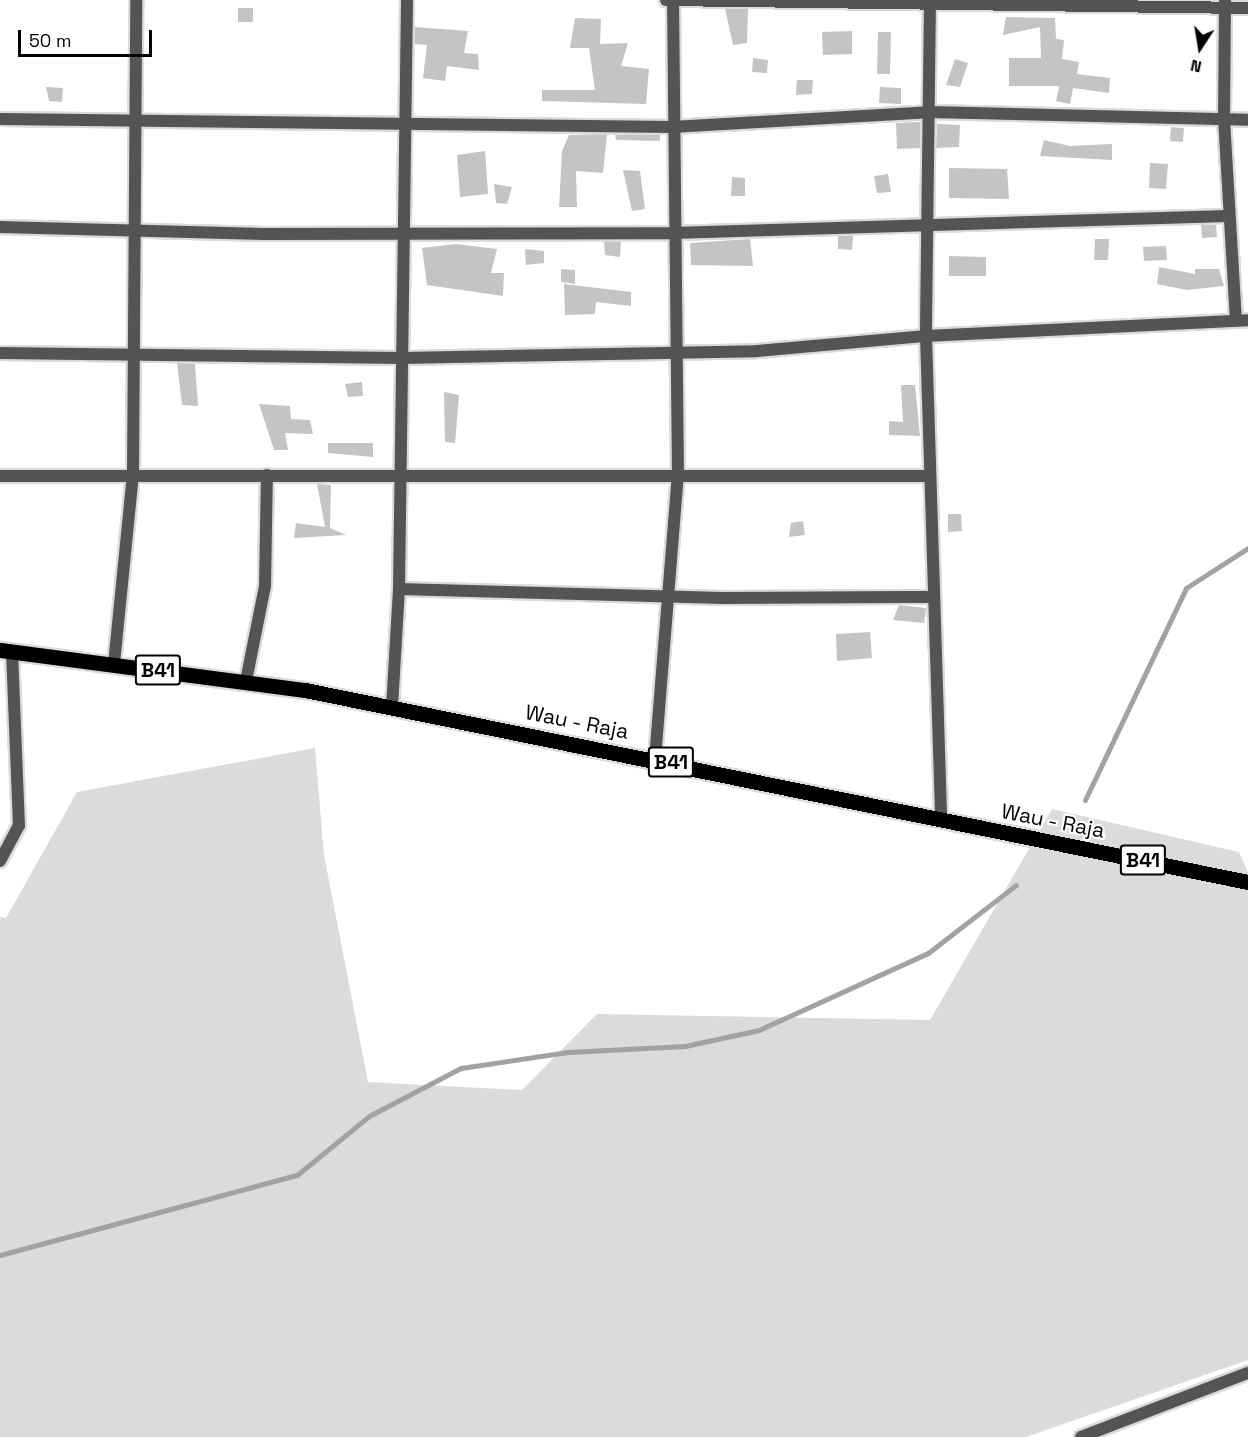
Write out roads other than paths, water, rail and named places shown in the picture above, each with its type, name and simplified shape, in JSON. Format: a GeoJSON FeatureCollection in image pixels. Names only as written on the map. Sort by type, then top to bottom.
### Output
{"type":"FeatureCollection","features":[{"type":"Feature","properties":{"kind":"main road","name":"Wau - Raja"},"geometry":{"type":"LineString","coordinates":[[6,650],[246,681],[392,707],[1248,882]]}},
{"type":"Feature","properties":{"kind":"street"},"geometry":{"type":"LineString","coordinates":[[114,664],[133,473],[136,0]]}},
{"type":"Feature","properties":{"kind":"street"},"geometry":{"type":"LineString","coordinates":[[392,707],[399,589],[407,0]]}},
{"type":"Feature","properties":{"kind":"street"},"geometry":{"type":"LineString","coordinates":[[666,0],[1225,4],[1248,8]]}},
{"type":"Feature","properties":{"kind":"street"},"geometry":{"type":"LineString","coordinates":[[655,759],[678,475],[674,352],[673,0]]}},
{"type":"Feature","properties":{"kind":"street"},"geometry":{"type":"LineString","coordinates":[[930,2],[927,336],[940,819]]}},
{"type":"Feature","properties":{"kind":"street"},"geometry":{"type":"LineString","coordinates":[[0,353],[402,358],[757,351],[927,336],[1242,320],[1228,216],[1224,119],[1225,4]]}},
{"type":"Feature","properties":{"kind":"street"},"geometry":{"type":"LineString","coordinates":[[0,119],[672,127],[929,112],[1248,120]]}},
{"type":"Feature","properties":{"kind":"street"},"geometry":{"type":"LineString","coordinates":[[0,227],[404,234],[673,233],[928,221],[1228,216]]}},
{"type":"Feature","properties":{"kind":"street"},"geometry":{"type":"LineString","coordinates":[[0,476],[133,473],[400,476],[929,476]]}},
{"type":"Feature","properties":{"kind":"street"},"geometry":{"type":"LineString","coordinates":[[246,681],[265,586],[267,475]]}},
{"type":"Feature","properties":{"kind":"street"},"geometry":{"type":"LineString","coordinates":[[399,589],[669,596],[933,597]]}},
{"type":"Feature","properties":{"kind":"street"},"geometry":{"type":"LineString","coordinates":[[0,861],[19,826],[6,650]]}},
{"type":"Feature","properties":{"kind":"street"},"geometry":{"type":"LineString","coordinates":[[1081,1437],[1248,1373]]}},
{"type":"Feature","properties":{"kind":"waterway"},"geometry":{"type":"LineString","coordinates":[[1085,800],[1186,588],[1248,548]]}},
{"type":"Feature","properties":{"kind":"waterway"},"geometry":{"type":"LineString","coordinates":[[0,1255],[297,1175],[369,1116],[461,1068],[568,1052],[685,1046],[759,1030],[928,953],[1016,885]]}}]}
